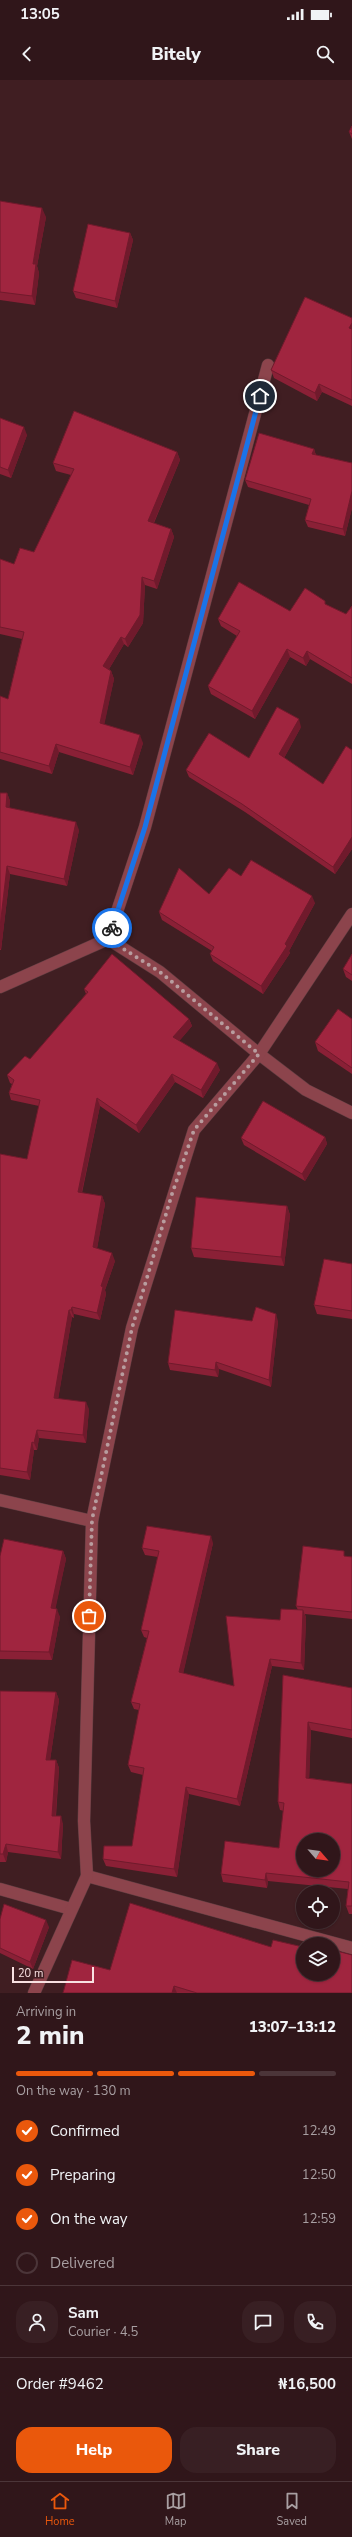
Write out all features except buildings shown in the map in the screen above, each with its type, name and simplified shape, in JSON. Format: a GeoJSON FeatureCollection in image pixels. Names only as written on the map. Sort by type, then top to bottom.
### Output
{"type":"FeatureCollection","features":[{"type":"Feature","properties":{"kind":"street"},"geometry":{"type":"LineString","coordinates":[[0,987],[108,939],[145,827],[268,365]]}},
{"type":"Feature","properties":{"kind":"street"},"geometry":{"type":"LineString","coordinates":[[34,1993],[87,1876],[84,1821],[92,1520],[132,1328],[194,1130],[259,1054],[352,914]]}},
{"type":"Feature","properties":{"kind":"street"},"geometry":{"type":"LineString","coordinates":[[108,939],[160,972],[259,1054],[306,1090],[352,1113]]}},
{"type":"Feature","properties":{"kind":"street"},"geometry":{"type":"LineString","coordinates":[[0,1500],[92,1520]]}},
{"type":"Feature","properties":{"kind":"street"},"geometry":{"type":"LineString","coordinates":[[87,1876],[352,1948]]}},
{"type":"Feature","properties":{"kind":"street"},"geometry":{"type":"LineString","coordinates":[[0,1889],[71,1909]]}},
{"type":"Feature","properties":{"kind":"way so far"},"geometry":{"type":"LineString","coordinates":[[89,1616],[92,1520],[132,1328],[172,1194],[194,1130],[259,1054],[160,972],[108,939],[112,928]]}},
{"type":"Feature","properties":{"kind":"route"},"geometry":{"type":"LineString","coordinates":[[112,928],[145,827],[260,396]]}}]}
